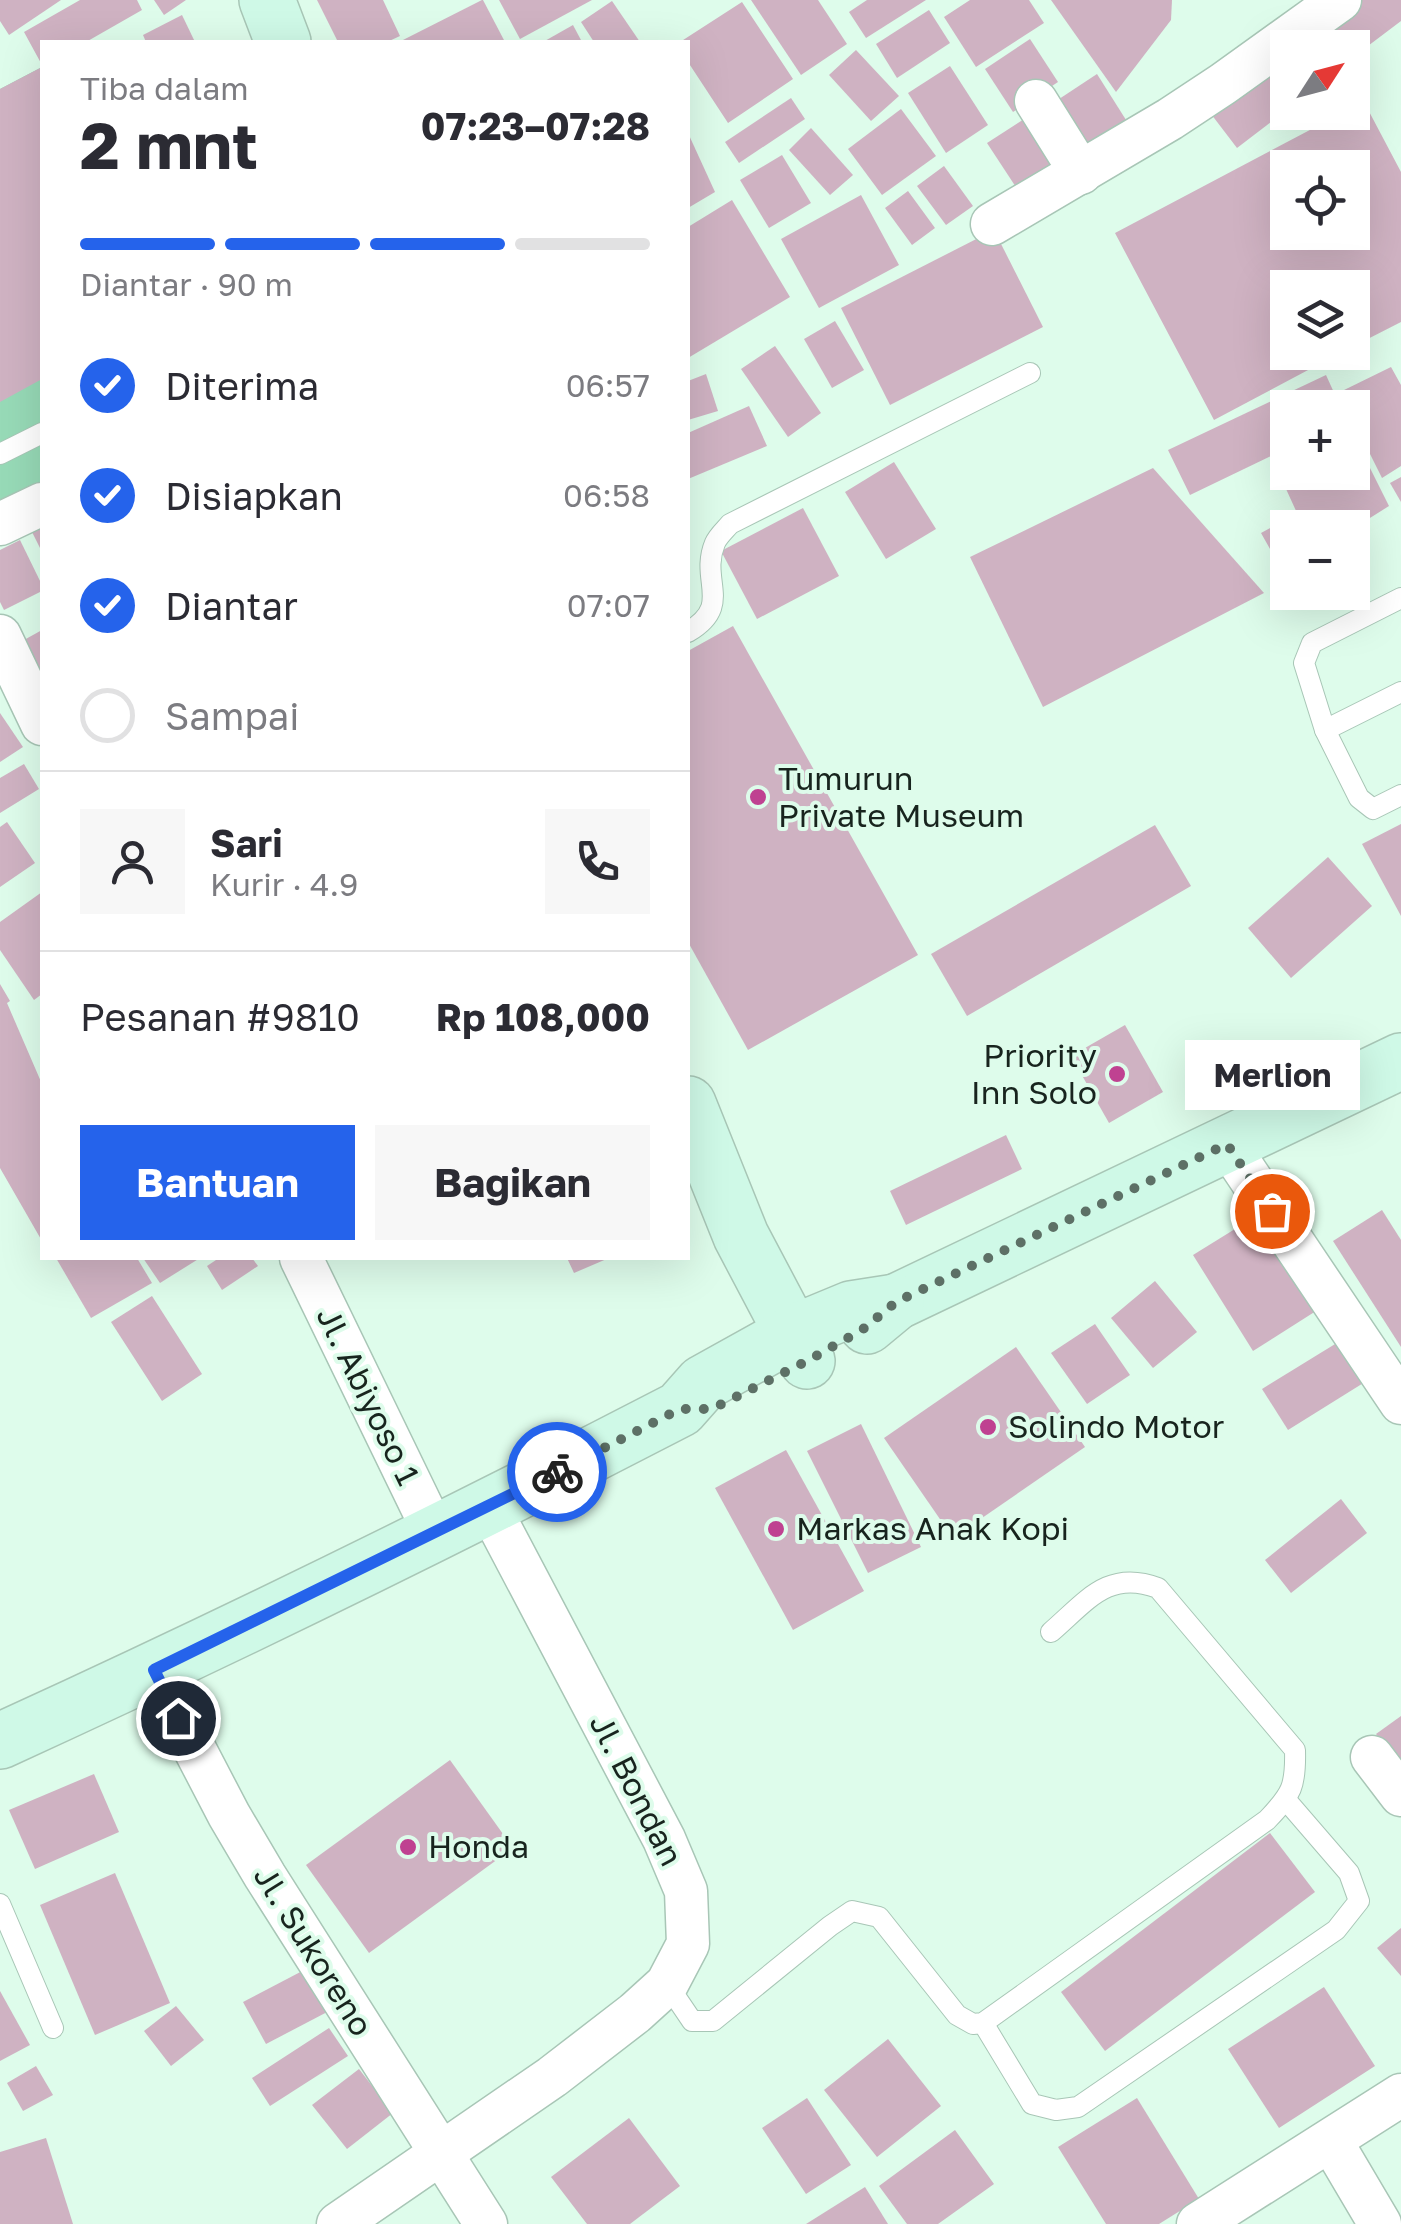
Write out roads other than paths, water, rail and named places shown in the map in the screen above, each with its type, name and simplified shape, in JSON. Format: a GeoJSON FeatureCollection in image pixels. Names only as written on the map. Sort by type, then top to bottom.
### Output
{"type":"FeatureCollection","features":[{"type":"Feature","properties":{"kind":"main road"},"geometry":{"type":"LineString","coordinates":[[266,0],[282,40]]}},
{"type":"Feature","properties":{"kind":"main road"},"geometry":{"type":"LineString","coordinates":[[0,1741],[490,1507],[680,1409],[703,1383],[789,1353],[850,1308],[896,1302],[1401,1062]]}},
{"type":"Feature","properties":{"kind":"main road"},"geometry":{"type":"LineString","coordinates":[[690,1109],[789,1353]]}},
{"type":"Feature","properties":{"kind":"street"},"geometry":{"type":"LineString","coordinates":[[992,224],[1223,84],[1340,0]]}},
{"type":"Feature","properties":{"kind":"street"},"geometry":{"type":"LineString","coordinates":[[1036,100],[1080,172]]}},
{"type":"Feature","properties":{"kind":"street"},"geometry":{"type":"LineString","coordinates":[[0,524],[40,505]]}},
{"type":"Feature","properties":{"kind":"street"},"geometry":{"type":"LineString","coordinates":[[0,636],[40,720]]}},
{"type":"Feature","properties":{"kind":"street"},"geometry":{"type":"LineString","coordinates":[[1227,1144],[1401,1402]]}},
{"type":"Feature","properties":{"kind":"street","name":"Jl. Abiyoso 1"},"geometry":{"type":"LineString","coordinates":[[302,1260],[435,1534]]}},
{"type":"Feature","properties":{"kind":"street","name":"Jl. Bondan"},"geometry":{"type":"LineString","coordinates":[[338,2224],[552,2076],[634,2013],[666,1984],[688,1944],[686,1891],[664,1839],[490,1507]]}},
{"type":"Feature","properties":{"kind":"street","name":"Jl. Sukoreno"},"geometry":{"type":"LineString","coordinates":[[154,1670],[229,1815],[486,2224]]}},
{"type":"Feature","properties":{"kind":"street"},"geometry":{"type":"LineString","coordinates":[[1372,1757],[1401,1796]]}},
{"type":"Feature","properties":{"kind":"street"},"geometry":{"type":"LineString","coordinates":[[1198,2224],[1401,2095]]}},
{"type":"Feature","properties":{"kind":"street"},"geometry":{"type":"LineString","coordinates":[[1331,2141],[1380,2224]]}},
{"type":"Feature","properties":{"kind":"lane"},"geometry":{"type":"LineString","coordinates":[[690,631],[710,614],[714,600],[710,564],[716,541],[730,524],[1030,373]]}},
{"type":"Feature","properties":{"kind":"lane"},"geometry":{"type":"LineString","coordinates":[[0,454],[40,433]]}},
{"type":"Feature","properties":{"kind":"lane"},"geometry":{"type":"LineString","coordinates":[[1401,598],[1312,642],[1304,664],[1325,730],[1358,798],[1373,809],[1401,795]]}},
{"type":"Feature","properties":{"kind":"lane"},"geometry":{"type":"LineString","coordinates":[[1325,730],[1401,692]]}},
{"type":"Feature","properties":{"kind":"lane"},"geometry":{"type":"LineString","coordinates":[[666,1984],[692,2021],[713,2021],[852,1911],[879,1917],[957,2015],[973,2024],[983,2023],[1267,1820],[1286,1800],[1296,1776],[1295,1750],[1158,1588],[1138,1580],[1104,1586],[1051,1632]]}},
{"type":"Feature","properties":{"kind":"lane"},"geometry":{"type":"LineString","coordinates":[[983,2023],[1032,2104],[1056,2110],[1078,2108],[1336,1930],[1359,1901],[1349,1874],[1286,1800]]}},
{"type":"Feature","properties":{"kind":"lane"},"geometry":{"type":"LineString","coordinates":[[0,1904],[54,2028]]}},
{"type":"Feature","properties":{"kind":"place","name":"Tumurun Private Museum"},"geometry":{"type":"Point","coordinates":[758,797]}},
{"type":"Feature","properties":{"kind":"place","name":"Priority Inn Solo"},"geometry":{"type":"Point","coordinates":[1117,1074]}},
{"type":"Feature","properties":{"kind":"place","name":"Merlion"},"geometry":{"type":"Point","coordinates":[1272,1211]}},
{"type":"Feature","properties":{"kind":"place","name":"Solindo Motor"},"geometry":{"type":"Point","coordinates":[988,1427]}},
{"type":"Feature","properties":{"kind":"place","name":"Markas Anak Kopi"},"geometry":{"type":"Point","coordinates":[776,1529]}},
{"type":"Feature","properties":{"kind":"place","name":"Honda"},"geometry":{"type":"Point","coordinates":[408,1847]}}]}
